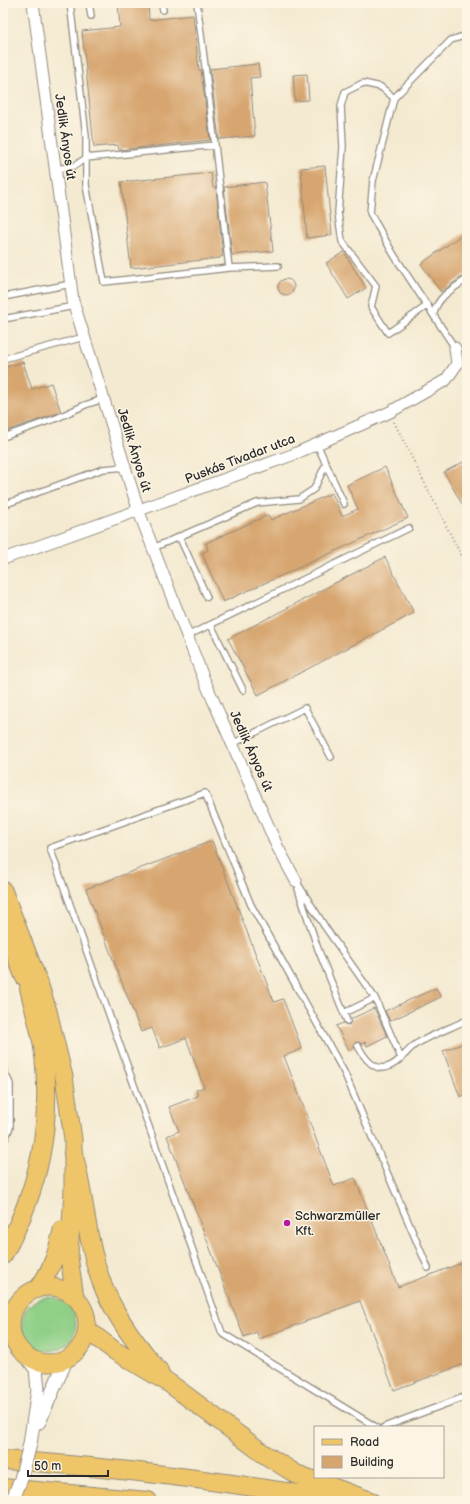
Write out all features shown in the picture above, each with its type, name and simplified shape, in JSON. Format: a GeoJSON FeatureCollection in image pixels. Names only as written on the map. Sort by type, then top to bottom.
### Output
{"type":"FeatureCollection","features":[{"type":"Feature","properties":{"kind":"highway"},"geometry":{"type":"LineString","coordinates":[[3,1256],[29,1202],[37,1175],[45,1129],[47,1100],[43,1047],[29,988]]}},
{"type":"Feature","properties":{"kind":"highway"},"geometry":{"type":"LineString","coordinates":[[73,1153],[80,1177],[86,1222],[94,1256],[106,1292],[123,1327],[168,1383]]}},
{"type":"Feature","properties":{"kind":"highway"},"geometry":{"type":"LineString","coordinates":[[87,1330],[115,1351],[168,1383],[264,1454],[296,1474],[370,1501]]}},
{"type":"Feature","properties":{"kind":"highway"},"geometry":{"type":"LineString","coordinates":[[3,1460],[125,1470],[212,1481],[342,1501]]}},
{"type":"Feature","properties":{"kind":"highway"},"geometry":{"type":"LineString","coordinates":[[3,1488],[148,1501]]}},
{"type":"Feature","properties":{"kind":"main road"},"geometry":{"type":"LineString","coordinates":[[3,890],[39,983],[48,1011],[64,1077],[70,1112],[73,1153],[71,1228],[68,1257],[75,1297],[85,1312],[87,1330],[77,1351],[67,1358],[56,1362],[44,1363],[33,1360],[23,1353],[13,1339],[7,1326],[16,1304],[22,1297],[38,1288],[48,1286],[58,1287],[75,1297]]}},
{"type":"Feature","properties":{"kind":"main road"},"geometry":{"type":"LineString","coordinates":[[3,924],[46,1033],[62,1110],[65,1151],[63,1228],[56,1256],[48,1275],[38,1288]]}},
{"type":"Feature","properties":{"kind":"street","name":"Jedlik Ányos út"},"geometry":{"type":"LineString","coordinates":[[33,3],[74,306],[139,512],[187,636],[232,744],[277,846],[296,881]]}},
{"type":"Feature","properties":{"kind":"street","name":"Puskás Tivadar utca"},"geometry":{"type":"LineString","coordinates":[[3,559],[139,512],[292,456],[390,412],[446,380],[458,364],[455,348]]}},
{"type":"Feature","properties":{"kind":"street"},"geometry":{"type":"LineString","coordinates":[[12,1501],[21,1479],[30,1444],[38,1390],[36,1369],[23,1353]]}},
{"type":"Feature","properties":{"kind":"street"},"geometry":{"type":"LineString","coordinates":[[30,1444],[67,1358]]}},
{"type":"Feature","properties":{"kind":"lane"},"geometry":{"type":"LineString","coordinates":[[70,3],[86,136],[86,185],[104,282],[229,268],[278,266]]}},
{"type":"Feature","properties":{"kind":"lane"},"geometry":{"type":"LineString","coordinates":[[89,3],[91,16]]}},
{"type":"Feature","properties":{"kind":"lane"},"geometry":{"type":"LineString","coordinates":[[162,3],[162,10]]}},
{"type":"Feature","properties":{"kind":"lane"},"geometry":{"type":"LineString","coordinates":[[197,3],[229,268]]}},
{"type":"Feature","properties":{"kind":"lane"},"geometry":{"type":"LineString","coordinates":[[455,348],[394,255],[370,213],[374,181],[394,98],[451,40],[467,35]]}},
{"type":"Feature","properties":{"kind":"lane"},"geometry":{"type":"LineString","coordinates":[[394,98],[382,87],[363,83],[345,92],[341,106],[342,147],[338,212],[342,241],[376,286],[371,307],[388,333],[428,305]]}},
{"type":"Feature","properties":{"kind":"lane"},"geometry":{"type":"LineString","coordinates":[[56,170],[74,166],[86,158],[215,145]]}},
{"type":"Feature","properties":{"kind":"lane"},"geometry":{"type":"LineString","coordinates":[[434,314],[436,304],[442,297],[467,279]]}},
{"type":"Feature","properties":{"kind":"lane"},"geometry":{"type":"LineString","coordinates":[[3,296],[71,284]]}},
{"type":"Feature","properties":{"kind":"lane"},"geometry":{"type":"LineString","coordinates":[[3,319],[74,306]]}},
{"type":"Feature","properties":{"kind":"lane"},"geometry":{"type":"LineString","coordinates":[[3,359],[84,337]]}},
{"type":"Feature","properties":{"kind":"lane"},"geometry":{"type":"LineString","coordinates":[[3,438],[57,418],[84,405],[103,399]]}},
{"type":"Feature","properties":{"kind":"lane"},"geometry":{"type":"LineString","coordinates":[[317,444],[344,504]]}},
{"type":"Feature","properties":{"kind":"lane"},"geometry":{"type":"LineString","coordinates":[[153,548],[256,503],[299,499],[314,489],[326,464]]}},
{"type":"Feature","properties":{"kind":"lane"},"geometry":{"type":"LineString","coordinates":[[3,505],[102,469],[125,467]]}},
{"type":"Feature","properties":{"kind":"lane"},"geometry":{"type":"LineString","coordinates":[[187,636],[410,528]]}},
{"type":"Feature","properties":{"kind":"lane"},"geometry":{"type":"LineString","coordinates":[[179,536],[207,597]]}},
{"type":"Feature","properties":{"kind":"lane"},"geometry":{"type":"LineString","coordinates":[[211,625],[243,690]]}},
{"type":"Feature","properties":{"kind":"lane"},"geometry":{"type":"LineString","coordinates":[[232,744],[306,708],[331,757]]}},
{"type":"Feature","properties":{"kind":"lane"},"geometry":{"type":"LineString","coordinates":[[374,1426],[222,1333],[50,848],[205,793],[251,905],[344,1072],[428,1268]]}},
{"type":"Feature","properties":{"kind":"lane"},"geometry":{"type":"LineString","coordinates":[[296,881],[325,927],[375,998],[401,1058]]}},
{"type":"Feature","properties":{"kind":"lane"},"geometry":{"type":"LineString","coordinates":[[296,881],[318,950],[347,1021]]}},
{"type":"Feature","properties":{"kind":"lane"},"geometry":{"type":"LineString","coordinates":[[344,1013],[375,998]]}},
{"type":"Feature","properties":{"kind":"lane"},"geometry":{"type":"LineString","coordinates":[[358,1046],[366,1060],[371,1065],[380,1068],[388,1068],[401,1058],[409,1049],[422,1041],[467,1020]]}},
{"type":"Feature","properties":{"kind":"lane"},"geometry":{"type":"LineString","coordinates":[[3,1069],[10,1084],[10,1127],[3,1144]]}},
{"type":"Feature","properties":{"kind":"lane"},"geometry":{"type":"LineString","coordinates":[[387,1426],[467,1396]]}},
{"type":"Feature","properties":{"kind":"path"},"geometry":{"type":"LineString","coordinates":[[390,412],[467,567]]}},
{"type":"Feature","properties":{"kind":"green space"},"geometry":{"type":"Polygon","coordinates":[[[44,1297],[54,1297],[64,1301],[72,1309],[76,1319],[76,1329],[72,1339],[64,1347],[54,1351],[44,1351],[34,1347],[26,1339],[22,1329],[22,1319],[26,1309],[34,1301],[44,1297]]]}},
{"type":"Feature","properties":{"kind":"building"},"geometry":{"type":"Polygon","coordinates":[[[118,3],[148,3],[149,20],[193,15],[199,70],[201,70],[210,140],[119,150],[118,145],[94,147],[82,31],[120,27],[118,3]]]}},
{"type":"Feature","properties":{"kind":"building"},"geometry":{"type":"Polygon","coordinates":[[[258,64],[260,77],[250,78],[255,136],[219,139],[210,69],[258,64]]]}},
{"type":"Feature","properties":{"kind":"building"},"geometry":{"type":"Polygon","coordinates":[[[307,74],[309,100],[295,101],[293,75],[307,74]]]}},
{"type":"Feature","properties":{"kind":"building"},"geometry":{"type":"Polygon","coordinates":[[[325,166],[332,235],[307,238],[301,168],[325,166]]]}},
{"type":"Feature","properties":{"kind":"building"},"geometry":{"type":"Polygon","coordinates":[[[211,173],[213,188],[216,188],[223,256],[220,258],[131,268],[121,182],[211,173]]]}},
{"type":"Feature","properties":{"kind":"building"},"geometry":{"type":"Polygon","coordinates":[[[265,182],[273,251],[232,255],[224,187],[265,182]]]}},
{"type":"Feature","properties":{"kind":"building"},"geometry":{"type":"Polygon","coordinates":[[[467,231],[467,273],[441,292],[421,264],[467,231]]]}},
{"type":"Feature","properties":{"kind":"building"},"geometry":{"type":"Polygon","coordinates":[[[344,252],[366,288],[348,299],[326,263],[344,252]]]}},
{"type":"Feature","properties":{"kind":"building"},"geometry":{"type":"Polygon","coordinates":[[[283,279],[289,279],[294,284],[292,293],[289,295],[283,295],[278,290],[278,284],[283,279]]]}},
{"type":"Feature","properties":{"kind":"building"},"geometry":{"type":"Polygon","coordinates":[[[23,362],[32,389],[51,383],[61,412],[3,432],[3,368],[23,362]]]}},
{"type":"Feature","properties":{"kind":"building"},"geometry":{"type":"Polygon","coordinates":[[[467,460],[467,513],[444,472],[467,460]]]}},
{"type":"Feature","properties":{"kind":"building"},"geometry":{"type":"Polygon","coordinates":[[[385,467],[408,518],[223,602],[202,553],[208,550],[206,543],[268,515],[271,520],[332,493],[342,516],[358,509],[347,485],[385,467]]]}},
{"type":"Feature","properties":{"kind":"building"},"geometry":{"type":"Polygon","coordinates":[[[385,557],[414,613],[258,695],[228,639],[385,557]]]}},
{"type":"Feature","properties":{"kind":"building","name":"Schwarzmüller Kft."},"geometry":{"type":"Polygon","coordinates":[[[212,841],[274,1002],[283,999],[302,1049],[284,1056],[334,1186],[355,1178],[398,1287],[467,1261],[467,1363],[394,1390],[360,1301],[259,1339],[257,1332],[244,1337],[167,1136],[179,1131],[169,1107],[198,1096],[196,1090],[204,1087],[186,1038],[160,1048],[152,1028],[141,1032],[86,889],[212,841]]]}},
{"type":"Feature","properties":{"kind":"building"},"geometry":{"type":"Polygon","coordinates":[[[436,988],[441,997],[390,1021],[385,1011],[436,988]]]}},
{"type":"Feature","properties":{"kind":"building"},"geometry":{"type":"Polygon","coordinates":[[[374,1008],[387,1036],[367,1046],[365,1042],[362,1044],[356,1042],[354,1048],[349,1050],[336,1026],[343,1023],[349,1025],[351,1019],[374,1008]]]}},
{"type":"Feature","properties":{"kind":"building"},"geometry":{"type":"Polygon","coordinates":[[[467,1042],[467,1094],[460,1097],[443,1051],[467,1042]]]}},
{"type":"Feature","properties":{"kind":"place","name":"Schwarzmüller Kft."},"geometry":{"type":"Point","coordinates":[287,1223]}}]}
